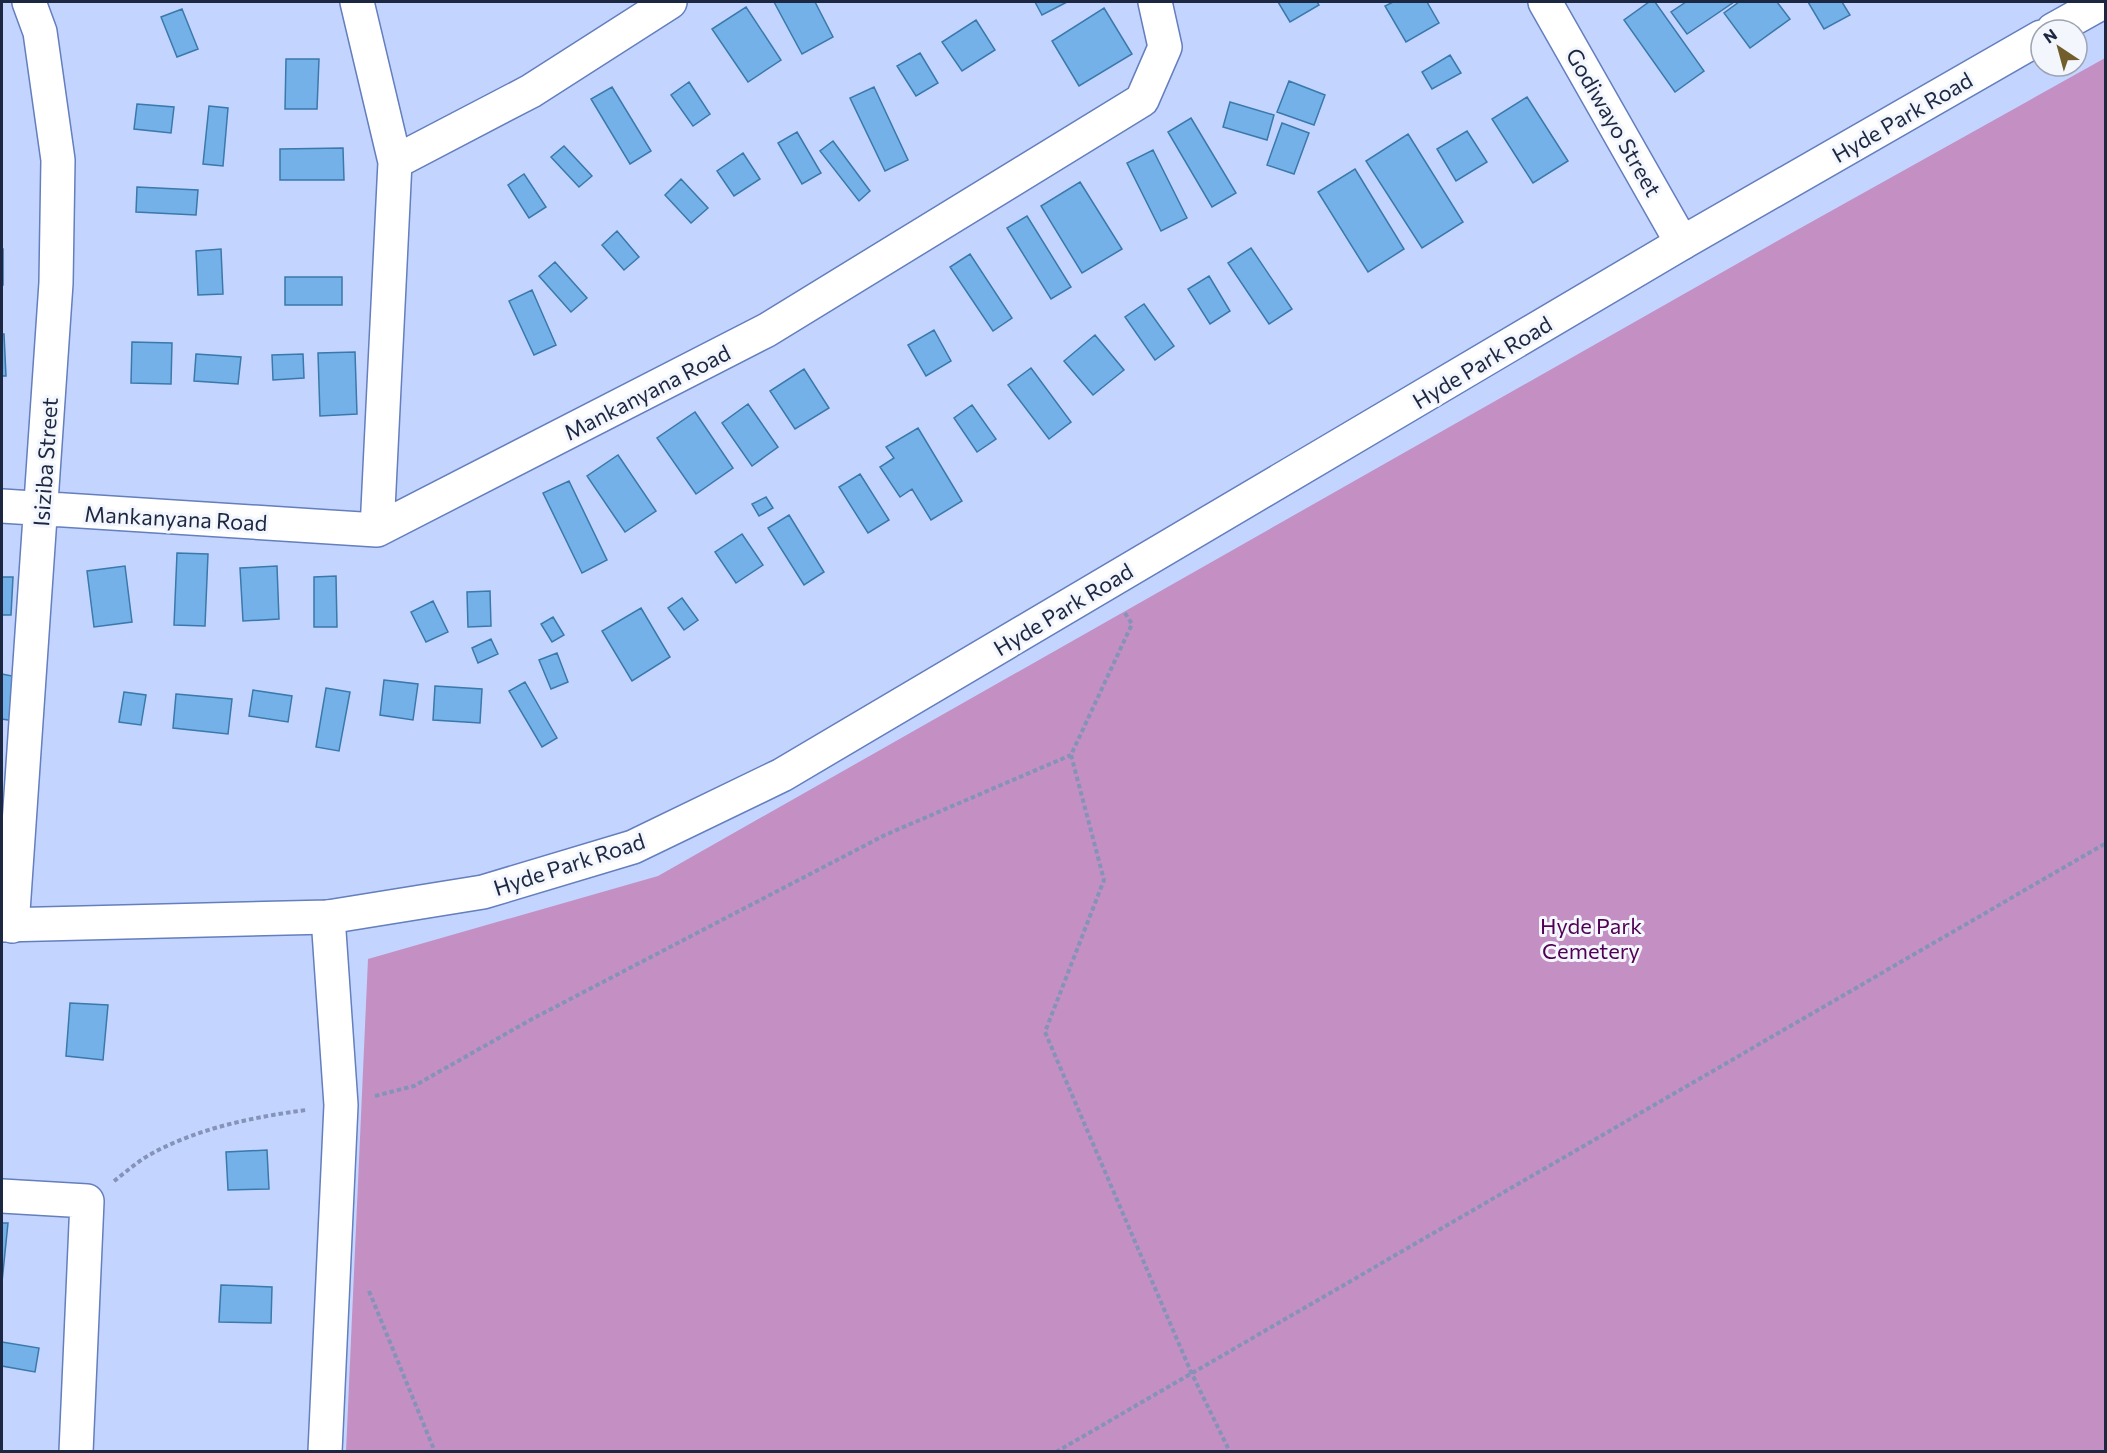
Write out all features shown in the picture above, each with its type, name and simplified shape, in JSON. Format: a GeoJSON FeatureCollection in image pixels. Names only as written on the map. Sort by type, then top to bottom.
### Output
{"type":"FeatureCollection","features":[{"type":"Feature","properties":{"kind":"street","name":"Isiziba Street"},"geometry":{"type":"LineString","coordinates":[[7,925],[42,510],[56,283],[58,160],[40,32],[29,2]]}},
{"type":"Feature","properties":{"kind":"street"},"geometry":{"type":"LineString","coordinates":[[357,2],[395,162],[377,530]]}},
{"type":"Feature","properties":{"kind":"street"},"geometry":{"type":"LineString","coordinates":[[395,162],[531,91],[670,2]]}},
{"type":"Feature","properties":{"kind":"street","name":"Mankanyana Road"},"geometry":{"type":"LineString","coordinates":[[2,506],[377,530],[767,330],[1142,100],[1165,47],[1155,2]]}},
{"type":"Feature","properties":{"kind":"street","name":"Godiwayo Street"},"geometry":{"type":"LineString","coordinates":[[1545,2],[1682,243]]}},
{"type":"Feature","properties":{"kind":"street"},"geometry":{"type":"LineString","coordinates":[[2074,18],[2103,2]]}},
{"type":"Feature","properties":{"kind":"street","name":"Hyde Park Road"},"geometry":{"type":"LineString","coordinates":[[7,925],[328,917],[483,892],[633,847],[782,775],[1682,243],[2029,44]]}},
{"type":"Feature","properties":{"kind":"street"},"geometry":{"type":"LineString","coordinates":[[325,1452],[341,1105],[328,917]]}},
{"type":"Feature","properties":{"kind":"street"},"geometry":{"type":"LineString","coordinates":[[2,1196],[87,1201],[76,1452]]}},
{"type":"Feature","properties":{"kind":"path"},"geometry":{"type":"LineString","coordinates":[[1107,583],[1132,624],[1071,755],[1104,880],[1046,1032],[1191,1372],[1230,1452]]}},
{"type":"Feature","properties":{"kind":"path"},"geometry":{"type":"LineString","coordinates":[[87,1201],[149,1155],[183,1138],[263,1116],[341,1105],[414,1086],[532,1019],[885,835],[1071,755]]}},
{"type":"Feature","properties":{"kind":"path"},"geometry":{"type":"LineString","coordinates":[[1056,1452],[2106,843]]}},
{"type":"Feature","properties":{"kind":"path"},"geometry":{"type":"LineString","coordinates":[[367,1286],[435,1452]]}},
{"type":"Feature","properties":{"kind":"green space","name":"Hyde Park Cemetery"},"geometry":{"type":"Polygon","coordinates":[[[2105,58],[2105,1451],[346,1451],[368,959],[658,876],[1779,240],[2069,78],[2089,78],[2089,67],[2105,58]]]}},
{"type":"Feature","properties":{"kind":"building"},"geometry":{"type":"Polygon","coordinates":[[[774,2],[815,2],[833,37],[802,54],[774,2]]]}},
{"type":"Feature","properties":{"kind":"building"},"geometry":{"type":"Polygon","coordinates":[[[1035,2],[1067,2],[1042,15],[1035,2]]]}},
{"type":"Feature","properties":{"kind":"building"},"geometry":{"type":"Polygon","coordinates":[[[1278,2],[1317,2],[1319,5],[1290,22],[1278,2]]]}},
{"type":"Feature","properties":{"kind":"building"},"geometry":{"type":"Polygon","coordinates":[[[1393,2],[1427,2],[1439,23],[1406,42],[1385,6],[1393,2]]]}},
{"type":"Feature","properties":{"kind":"building"},"geometry":{"type":"Polygon","coordinates":[[[1649,2],[1655,2],[1704,71],[1675,92],[1624,20],[1649,2]]]}},
{"type":"Feature","properties":{"kind":"building"},"geometry":{"type":"Polygon","coordinates":[[[1686,2],[1734,2],[1687,34],[1671,12],[1686,2]]]}},
{"type":"Feature","properties":{"kind":"building"},"geometry":{"type":"Polygon","coordinates":[[[1739,2],[1777,2],[1790,19],[1750,48],[1724,13],[1739,2]]]}},
{"type":"Feature","properties":{"kind":"building"},"geometry":{"type":"Polygon","coordinates":[[[1808,2],[1842,2],[1850,15],[1824,29],[1808,2]]]}},
{"type":"Feature","properties":{"kind":"building"},"geometry":{"type":"Polygon","coordinates":[[[746,7],[781,60],[748,82],[712,29],[746,7]]]}},
{"type":"Feature","properties":{"kind":"building"},"geometry":{"type":"Polygon","coordinates":[[[1104,8],[1132,54],[1079,86],[1052,41],[1104,8]]]}},
{"type":"Feature","properties":{"kind":"building"},"geometry":{"type":"Polygon","coordinates":[[[182,9],[198,49],[177,57],[161,17],[182,9]]]}},
{"type":"Feature","properties":{"kind":"building"},"geometry":{"type":"Polygon","coordinates":[[[976,20],[995,50],[962,71],[942,42],[976,20]]]}},
{"type":"Feature","properties":{"kind":"building"},"geometry":{"type":"Polygon","coordinates":[[[920,53],[938,83],[916,96],[897,66],[920,53]]]}},
{"type":"Feature","properties":{"kind":"building"},"geometry":{"type":"Polygon","coordinates":[[[1450,55],[1461,73],[1432,89],[1422,72],[1450,55]]]}},
{"type":"Feature","properties":{"kind":"building"},"geometry":{"type":"Polygon","coordinates":[[[286,59],[319,59],[317,109],[285,109],[286,59]]]}},
{"type":"Feature","properties":{"kind":"building"},"geometry":{"type":"Polygon","coordinates":[[[1289,81],[1325,95],[1314,125],[1277,112],[1289,81]]]}},
{"type":"Feature","properties":{"kind":"building"},"geometry":{"type":"Polygon","coordinates":[[[689,82],[710,114],[693,126],[671,95],[689,82]]]}},
{"type":"Feature","properties":{"kind":"building"},"geometry":{"type":"Polygon","coordinates":[[[612,87],[651,151],[630,164],[591,99],[612,87]]]}},
{"type":"Feature","properties":{"kind":"building"},"geometry":{"type":"Polygon","coordinates":[[[874,87],[908,160],[885,171],[850,98],[874,87]]]}},
{"type":"Feature","properties":{"kind":"building"},"geometry":{"type":"Polygon","coordinates":[[[1527,97],[1568,161],[1533,183],[1492,119],[1527,97]]]}},
{"type":"Feature","properties":{"kind":"building"},"geometry":{"type":"Polygon","coordinates":[[[1230,102],[1274,115],[1267,140],[1223,127],[1230,102]]]}},
{"type":"Feature","properties":{"kind":"building"},"geometry":{"type":"Polygon","coordinates":[[[137,104],[174,107],[171,133],[134,129],[137,104]]]}},
{"type":"Feature","properties":{"kind":"building"},"geometry":{"type":"Polygon","coordinates":[[[209,106],[228,108],[223,166],[203,164],[209,106]]]}},
{"type":"Feature","properties":{"kind":"building"},"geometry":{"type":"Polygon","coordinates":[[[1191,118],[1236,193],[1212,207],[1168,132],[1191,118]]]}},
{"type":"Feature","properties":{"kind":"building"},"geometry":{"type":"Polygon","coordinates":[[[1282,123],[1309,133],[1294,174],[1267,165],[1282,123]]]}},
{"type":"Feature","properties":{"kind":"building"},"geometry":{"type":"Polygon","coordinates":[[[1467,131],[1487,162],[1456,181],[1437,149],[1467,131]]]}},
{"type":"Feature","properties":{"kind":"building"},"geometry":{"type":"Polygon","coordinates":[[[797,132],[821,173],[802,184],[778,143],[797,132]]]}},
{"type":"Feature","properties":{"kind":"building"},"geometry":{"type":"Polygon","coordinates":[[[1408,134],[1463,222],[1422,248],[1366,161],[1408,134]]]}},
{"type":"Feature","properties":{"kind":"building"},"geometry":{"type":"Polygon","coordinates":[[[833,141],[870,191],[859,201],[820,151],[833,141]]]}},
{"type":"Feature","properties":{"kind":"building"},"geometry":{"type":"Polygon","coordinates":[[[564,146],[592,176],[579,187],[551,157],[564,146]]]}},
{"type":"Feature","properties":{"kind":"building"},"geometry":{"type":"Polygon","coordinates":[[[343,148],[344,180],[280,180],[280,149],[343,148]]]}},
{"type":"Feature","properties":{"kind":"building"},"geometry":{"type":"Polygon","coordinates":[[[1153,150],[1187,218],[1161,231],[1127,163],[1153,150]]]}},
{"type":"Feature","properties":{"kind":"building"},"geometry":{"type":"Polygon","coordinates":[[[743,153],[760,179],[734,196],[717,171],[743,153]]]}},
{"type":"Feature","properties":{"kind":"building"},"geometry":{"type":"Polygon","coordinates":[[[1355,169],[1404,249],[1368,272],[1318,192],[1355,169]]]}},
{"type":"Feature","properties":{"kind":"building"},"geometry":{"type":"Polygon","coordinates":[[[524,174],[546,207],[529,218],[508,185],[524,174]]]}},
{"type":"Feature","properties":{"kind":"building"},"geometry":{"type":"Polygon","coordinates":[[[681,179],[708,208],[691,223],[665,195],[681,179]]]}},
{"type":"Feature","properties":{"kind":"building"},"geometry":{"type":"Polygon","coordinates":[[[1080,182],[1122,249],[1082,273],[1041,206],[1080,182]]]}},
{"type":"Feature","properties":{"kind":"building"},"geometry":{"type":"Polygon","coordinates":[[[137,187],[198,190],[196,215],[136,212],[137,187]]]}},
{"type":"Feature","properties":{"kind":"building"},"geometry":{"type":"Polygon","coordinates":[[[1027,216],[1071,287],[1051,299],[1007,228],[1027,216]]]}},
{"type":"Feature","properties":{"kind":"building"},"geometry":{"type":"Polygon","coordinates":[[[617,231],[639,257],[624,270],[602,245],[617,231]]]}},
{"type":"Feature","properties":{"kind":"building"},"geometry":{"type":"Polygon","coordinates":[[[1251,248],[1292,309],[1269,324],[1228,263],[1251,248]]]}},
{"type":"Feature","properties":{"kind":"building"},"geometry":{"type":"Polygon","coordinates":[[[3,249],[3,285],[2,285],[3,249]]]}},
{"type":"Feature","properties":{"kind":"building"},"geometry":{"type":"Polygon","coordinates":[[[221,249],[223,294],[198,295],[196,251],[221,249]]]}},
{"type":"Feature","properties":{"kind":"building"},"geometry":{"type":"Polygon","coordinates":[[[970,254],[1012,318],[993,331],[950,267],[970,254]]]}},
{"type":"Feature","properties":{"kind":"building"},"geometry":{"type":"Polygon","coordinates":[[[555,262],[587,298],[571,312],[539,276],[555,262]]]}},
{"type":"Feature","properties":{"kind":"building"},"geometry":{"type":"Polygon","coordinates":[[[1209,276],[1230,311],[1210,324],[1188,289],[1209,276]]]}},
{"type":"Feature","properties":{"kind":"building"},"geometry":{"type":"Polygon","coordinates":[[[285,277],[342,277],[342,305],[285,305],[285,277]]]}},
{"type":"Feature","properties":{"kind":"building"},"geometry":{"type":"Polygon","coordinates":[[[532,290],[556,345],[534,355],[509,301],[532,290]]]}},
{"type":"Feature","properties":{"kind":"building"},"geometry":{"type":"Polygon","coordinates":[[[1144,304],[1174,346],[1155,360],[1125,317],[1144,304]]]}},
{"type":"Feature","properties":{"kind":"building"},"geometry":{"type":"Polygon","coordinates":[[[934,330],[951,361],[926,376],[908,345],[934,330]]]}},
{"type":"Feature","properties":{"kind":"building"},"geometry":{"type":"Polygon","coordinates":[[[2,334],[4,334],[6,376],[2,376],[2,334]]]}},
{"type":"Feature","properties":{"kind":"building"},"geometry":{"type":"Polygon","coordinates":[[[1095,335],[1124,370],[1093,395],[1064,361],[1095,335]]]}},
{"type":"Feature","properties":{"kind":"building"},"geometry":{"type":"Polygon","coordinates":[[[132,342],[172,343],[171,384],[131,383],[132,342]]]}},
{"type":"Feature","properties":{"kind":"building"},"geometry":{"type":"Polygon","coordinates":[[[355,352],[357,414],[320,416],[318,353],[355,352]]]}},
{"type":"Feature","properties":{"kind":"building"},"geometry":{"type":"Polygon","coordinates":[[[196,354],[241,357],[238,384],[194,381],[196,354]]]}},
{"type":"Feature","properties":{"kind":"building"},"geometry":{"type":"Polygon","coordinates":[[[303,354],[304,378],[273,380],[272,355],[303,354]]]}},
{"type":"Feature","properties":{"kind":"building"},"geometry":{"type":"Polygon","coordinates":[[[1031,368],[1071,422],[1049,439],[1008,385],[1031,368]]]}},
{"type":"Feature","properties":{"kind":"building"},"geometry":{"type":"Polygon","coordinates":[[[804,369],[829,408],[795,429],[770,391],[804,369]]]}},
{"type":"Feature","properties":{"kind":"building"},"geometry":{"type":"Polygon","coordinates":[[[748,404],[778,447],[752,466],[722,423],[748,404]]]}},
{"type":"Feature","properties":{"kind":"building"},"geometry":{"type":"Polygon","coordinates":[[[972,405],[996,439],[977,452],[954,418],[972,405]]]}},
{"type":"Feature","properties":{"kind":"building"},"geometry":{"type":"Polygon","coordinates":[[[695,412],[733,468],[696,494],[657,438],[695,412]]]}},
{"type":"Feature","properties":{"kind":"building"},"geometry":{"type":"Polygon","coordinates":[[[918,428],[962,501],[931,520],[912,489],[900,497],[880,467],[894,458],[886,447],[918,428]]]}},
{"type":"Feature","properties":{"kind":"building"},"geometry":{"type":"Polygon","coordinates":[[[618,455],[656,511],[625,532],[587,476],[618,455]]]}},
{"type":"Feature","properties":{"kind":"building"},"geometry":{"type":"Polygon","coordinates":[[[860,474],[889,520],[868,533],[839,487],[860,474]]]}},
{"type":"Feature","properties":{"kind":"building"},"geometry":{"type":"Polygon","coordinates":[[[569,481],[607,560],[582,573],[543,493],[569,481]]]}},
{"type":"Feature","properties":{"kind":"building"},"geometry":{"type":"Polygon","coordinates":[[[766,497],[773,508],[759,516],[752,504],[766,497]]]}},
{"type":"Feature","properties":{"kind":"building"},"geometry":{"type":"Polygon","coordinates":[[[789,515],[824,572],[804,585],[768,528],[789,515]]]}},
{"type":"Feature","properties":{"kind":"building"},"geometry":{"type":"Polygon","coordinates":[[[742,534],[763,565],[736,583],[715,552],[742,534]]]}},
{"type":"Feature","properties":{"kind":"building"},"geometry":{"type":"Polygon","coordinates":[[[177,553],[208,554],[205,626],[174,625],[177,553]]]}},
{"type":"Feature","properties":{"kind":"building"},"geometry":{"type":"Polygon","coordinates":[[[125,566],[132,622],[94,627],[87,571],[125,566]]]}},
{"type":"Feature","properties":{"kind":"building"},"geometry":{"type":"Polygon","coordinates":[[[277,566],[279,619],[243,621],[240,568],[277,566]]]}},
{"type":"Feature","properties":{"kind":"building"},"geometry":{"type":"Polygon","coordinates":[[[336,576],[337,627],[314,627],[314,577],[336,576]]]}},
{"type":"Feature","properties":{"kind":"building"},"geometry":{"type":"Polygon","coordinates":[[[2,577],[13,577],[11,615],[2,615],[2,577]]]}},
{"type":"Feature","properties":{"kind":"building"},"geometry":{"type":"Polygon","coordinates":[[[490,591],[491,626],[468,627],[467,592],[490,591]]]}},
{"type":"Feature","properties":{"kind":"building"},"geometry":{"type":"Polygon","coordinates":[[[682,598],[698,620],[684,630],[668,608],[682,598]]]}},
{"type":"Feature","properties":{"kind":"building"},"geometry":{"type":"Polygon","coordinates":[[[433,601],[448,632],[426,642],[411,612],[433,601]]]}},
{"type":"Feature","properties":{"kind":"building"},"geometry":{"type":"Polygon","coordinates":[[[641,608],[670,657],[632,681],[602,631],[641,608]]]}},
{"type":"Feature","properties":{"kind":"building"},"geometry":{"type":"Polygon","coordinates":[[[553,617],[564,635],[552,642],[541,624],[553,617]]]}},
{"type":"Feature","properties":{"kind":"building"},"geometry":{"type":"Polygon","coordinates":[[[491,639],[498,654],[478,663],[472,648],[491,639]]]}},
{"type":"Feature","properties":{"kind":"building"},"geometry":{"type":"Polygon","coordinates":[[[557,653],[568,682],[551,689],[539,660],[557,653]]]}},
{"type":"Feature","properties":{"kind":"building"},"geometry":{"type":"Polygon","coordinates":[[[2,674],[22,678],[14,721],[2,719],[2,674]]]}},
{"type":"Feature","properties":{"kind":"building"},"geometry":{"type":"Polygon","coordinates":[[[384,680],[418,684],[413,720],[380,715],[384,680]]]}},
{"type":"Feature","properties":{"kind":"building"},"geometry":{"type":"Polygon","coordinates":[[[525,682],[557,738],[542,747],[509,691],[525,682]]]}},
{"type":"Feature","properties":{"kind":"building"},"geometry":{"type":"Polygon","coordinates":[[[435,686],[482,689],[480,723],[433,720],[435,686]]]}},
{"type":"Feature","properties":{"kind":"building"},"geometry":{"type":"Polygon","coordinates":[[[326,688],[350,692],[339,751],[316,747],[326,688]]]}},
{"type":"Feature","properties":{"kind":"building"},"geometry":{"type":"Polygon","coordinates":[[[253,690],[292,696],[288,722],[249,716],[253,690]]]}},
{"type":"Feature","properties":{"kind":"building"},"geometry":{"type":"Polygon","coordinates":[[[124,692],[146,695],[141,725],[119,722],[124,692]]]}},
{"type":"Feature","properties":{"kind":"building"},"geometry":{"type":"Polygon","coordinates":[[[176,694],[232,699],[228,734],[173,728],[176,694]]]}},
{"type":"Feature","properties":{"kind":"building"},"geometry":{"type":"Polygon","coordinates":[[[70,1003],[108,1005],[103,1060],[66,1056],[70,1003]]]}},
{"type":"Feature","properties":{"kind":"building"},"geometry":{"type":"Polygon","coordinates":[[[267,1150],[269,1189],[228,1190],[226,1152],[267,1150]]]}},
{"type":"Feature","properties":{"kind":"building"},"geometry":{"type":"Polygon","coordinates":[[[2,1223],[8,1223],[2,1282],[2,1223]]]}},
{"type":"Feature","properties":{"kind":"building"},"geometry":{"type":"Polygon","coordinates":[[[221,1285],[272,1287],[271,1323],[219,1322],[221,1285]]]}},
{"type":"Feature","properties":{"kind":"building"},"geometry":{"type":"Polygon","coordinates":[[[2,1342],[39,1348],[35,1372],[2,1366],[2,1342]]]}}]}
